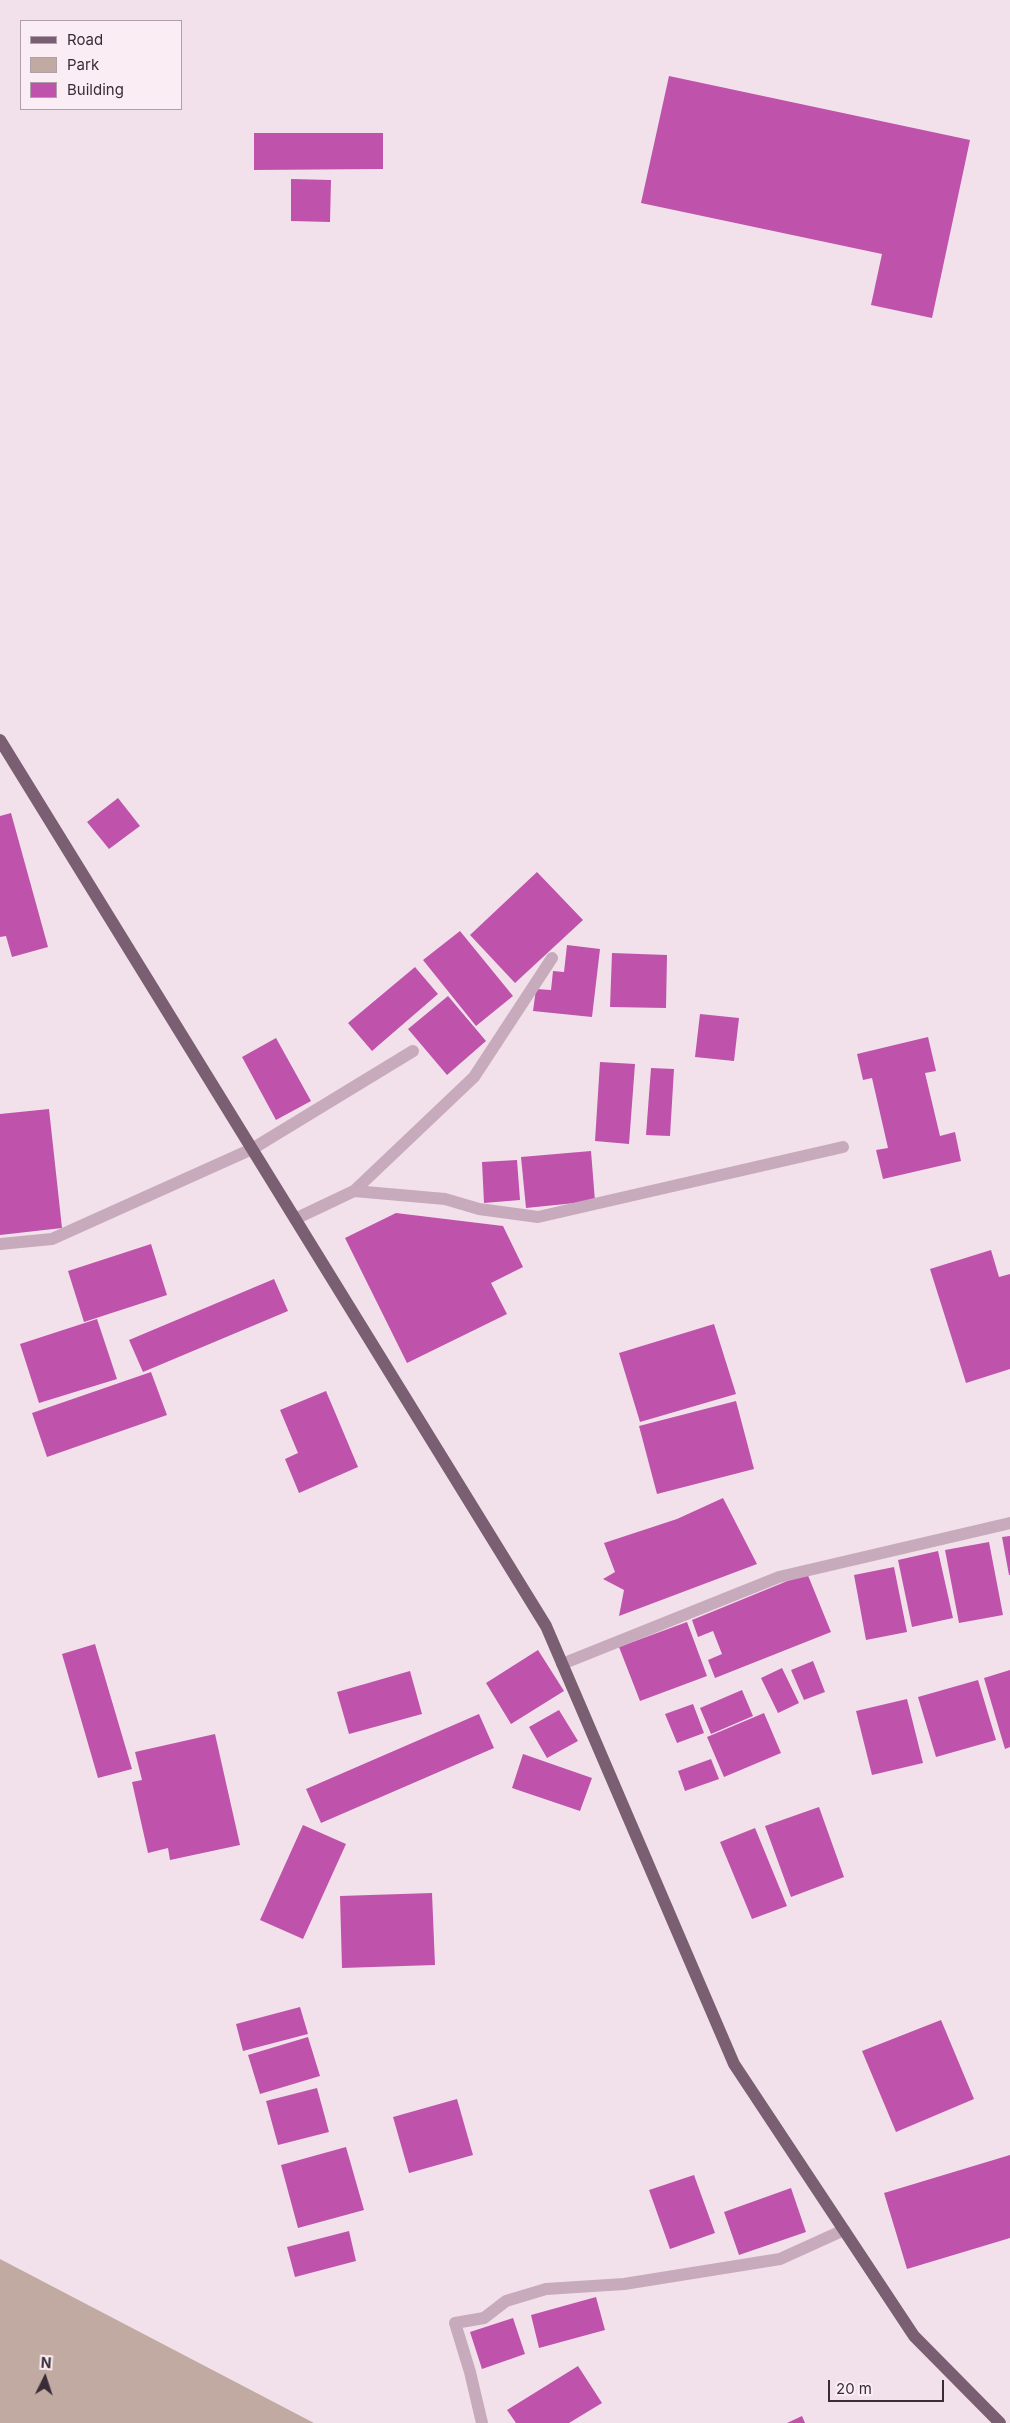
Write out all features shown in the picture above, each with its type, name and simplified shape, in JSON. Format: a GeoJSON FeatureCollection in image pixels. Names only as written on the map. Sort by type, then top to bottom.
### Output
{"type":"FeatureCollection","features":[{"type":"Feature","properties":{"kind":"main road"},"geometry":{"type":"LineString","coordinates":[[0,740],[546,1626],[734,2064],[914,2336],[1000,2423]]}},
{"type":"Feature","properties":{"kind":"street"},"geometry":{"type":"LineString","coordinates":[[295,1219],[354,1192],[474,1077],[552,958]]}},
{"type":"Feature","properties":{"kind":"street"},"geometry":{"type":"LineString","coordinates":[[0,1244],[52,1239],[252,1149],[413,1051]]}},
{"type":"Feature","properties":{"kind":"street"},"geometry":{"type":"LineString","coordinates":[[354,1192],[445,1199],[479,1209],[538,1217],[843,1147]]}},
{"type":"Feature","properties":{"kind":"street"},"geometry":{"type":"LineString","coordinates":[[562,1664],[779,1577],[1010,1523]]}},
{"type":"Feature","properties":{"kind":"street"},"geometry":{"type":"LineString","coordinates":[[482,2423],[470,2372],[455,2323],[484,2318],[506,2301],[546,2289],[624,2284],[780,2259],[844,2230]]}},
{"type":"Feature","properties":{"kind":"green space"},"geometry":{"type":"Polygon","coordinates":[[[0,2259],[314,2423],[0,2423],[0,2259]]]}},
{"type":"Feature","properties":{"kind":"building"},"geometry":{"type":"Polygon","coordinates":[[[669,76],[970,140],[932,318],[871,305],[882,254],[641,203],[669,76]]]}},
{"type":"Feature","properties":{"kind":"building"},"geometry":{"type":"Polygon","coordinates":[[[254,133],[383,133],[383,169],[254,170],[254,133]]]}},
{"type":"Feature","properties":{"kind":"building"},"geometry":{"type":"Polygon","coordinates":[[[291,179],[331,180],[330,222],[291,221],[291,179]]]}},
{"type":"Feature","properties":{"kind":"building"},"geometry":{"type":"Polygon","coordinates":[[[118,798],[140,826],[109,849],[87,822],[118,798]]]}},
{"type":"Feature","properties":{"kind":"building"},"geometry":{"type":"Polygon","coordinates":[[[11,813],[48,947],[12,957],[6,936],[0,937],[0,816],[11,813]]]}},
{"type":"Feature","properties":{"kind":"building"},"geometry":{"type":"Polygon","coordinates":[[[537,872],[583,920],[515,983],[470,935],[537,872]]]}},
{"type":"Feature","properties":{"kind":"building"},"geometry":{"type":"Polygon","coordinates":[[[460,931],[513,996],[476,1026],[423,960],[460,931]]]}},
{"type":"Feature","properties":{"kind":"building"},"geometry":{"type":"Polygon","coordinates":[[[567,945],[600,949],[592,1017],[533,1011],[536,989],[551,990],[553,971],[564,972],[567,945]]]}},
{"type":"Feature","properties":{"kind":"building"},"geometry":{"type":"Polygon","coordinates":[[[612,953],[667,955],[666,1008],[610,1007],[612,953]]]}},
{"type":"Feature","properties":{"kind":"building"},"geometry":{"type":"Polygon","coordinates":[[[415,967],[438,994],[372,1051],[348,1023],[415,967]]]}},
{"type":"Feature","properties":{"kind":"building"},"geometry":{"type":"Polygon","coordinates":[[[448,996],[486,1041],[447,1075],[408,1029],[448,996]]]}},
{"type":"Feature","properties":{"kind":"building"},"geometry":{"type":"Polygon","coordinates":[[[700,1014],[739,1018],[734,1061],[695,1057],[700,1014]]]}},
{"type":"Feature","properties":{"kind":"building"},"geometry":{"type":"Polygon","coordinates":[[[928,1037],[936,1071],[925,1073],[940,1136],[955,1132],[961,1161],[883,1179],[876,1150],[888,1148],[872,1078],[863,1080],[857,1054],[928,1037]]]}},
{"type":"Feature","properties":{"kind":"building"},"geometry":{"type":"Polygon","coordinates":[[[276,1038],[311,1101],[276,1120],[242,1057],[276,1038]]]}},
{"type":"Feature","properties":{"kind":"building"},"geometry":{"type":"Polygon","coordinates":[[[600,1062],[635,1064],[629,1144],[595,1141],[600,1062]]]}},
{"type":"Feature","properties":{"kind":"building"},"geometry":{"type":"Polygon","coordinates":[[[651,1068],[674,1069],[670,1136],[646,1135],[651,1068]]]}},
{"type":"Feature","properties":{"kind":"building"},"geometry":{"type":"Polygon","coordinates":[[[49,1109],[62,1228],[0,1235],[0,1114],[49,1109]]]}},
{"type":"Feature","properties":{"kind":"building"},"geometry":{"type":"Polygon","coordinates":[[[591,1151],[595,1201],[526,1208],[521,1157],[591,1151]]]}},
{"type":"Feature","properties":{"kind":"building"},"geometry":{"type":"Polygon","coordinates":[[[517,1160],[520,1200],[484,1203],[482,1162],[517,1160]]]}},
{"type":"Feature","properties":{"kind":"building"},"geometry":{"type":"Polygon","coordinates":[[[396,1213],[503,1226],[523,1267],[491,1283],[507,1314],[407,1363],[345,1238],[396,1213]]]}},
{"type":"Feature","properties":{"kind":"building"},"geometry":{"type":"Polygon","coordinates":[[[151,1244],[167,1295],[84,1322],[68,1271],[151,1244]]]}},
{"type":"Feature","properties":{"kind":"building"},"geometry":{"type":"Polygon","coordinates":[[[991,1250],[999,1277],[1010,1274],[1010,1369],[966,1383],[930,1269],[991,1250]]]}},
{"type":"Feature","properties":{"kind":"building"},"geometry":{"type":"Polygon","coordinates":[[[274,1279],[288,1311],[143,1372],[129,1340],[274,1279]]]}},
{"type":"Feature","properties":{"kind":"building"},"geometry":{"type":"Polygon","coordinates":[[[97,1319],[117,1379],[39,1403],[20,1344],[97,1319]]]}},
{"type":"Feature","properties":{"kind":"building"},"geometry":{"type":"Polygon","coordinates":[[[714,1324],[736,1394],[640,1422],[619,1353],[714,1324]]]}},
{"type":"Feature","properties":{"kind":"building"},"geometry":{"type":"Polygon","coordinates":[[[151,1372],[167,1415],[47,1457],[32,1413],[151,1372]]]}},
{"type":"Feature","properties":{"kind":"building"},"geometry":{"type":"Polygon","coordinates":[[[326,1391],[358,1467],[299,1493],[285,1459],[298,1453],[280,1410],[326,1391]]]}},
{"type":"Feature","properties":{"kind":"building"},"geometry":{"type":"Polygon","coordinates":[[[736,1401],[754,1469],[657,1494],[639,1426],[736,1401]]]}},
{"type":"Feature","properties":{"kind":"building"},"geometry":{"type":"Polygon","coordinates":[[[723,1498],[757,1564],[619,1616],[624,1590],[603,1579],[615,1572],[604,1543],[677,1519],[723,1498]]]}},
{"type":"Feature","properties":{"kind":"building"},"geometry":{"type":"Polygon","coordinates":[[[1010,1536],[1010,1575],[1009,1575],[1002,1537],[1010,1536]]]}},
{"type":"Feature","properties":{"kind":"building"},"geometry":{"type":"Polygon","coordinates":[[[989,1542],[1003,1615],[959,1623],[945,1550],[989,1542]]]}},
{"type":"Feature","properties":{"kind":"building"},"geometry":{"type":"Polygon","coordinates":[[[938,1551],[953,1618],[912,1627],[898,1560],[938,1551]]]}},
{"type":"Feature","properties":{"kind":"building"},"geometry":{"type":"Polygon","coordinates":[[[894,1567],[907,1632],[866,1640],[854,1575],[894,1567]]]}},
{"type":"Feature","properties":{"kind":"building"},"geometry":{"type":"Polygon","coordinates":[[[807,1573],[831,1632],[715,1678],[708,1660],[722,1654],[713,1631],[698,1637],[692,1620],[807,1573]]]}},
{"type":"Feature","properties":{"kind":"building"},"geometry":{"type":"Polygon","coordinates":[[[687,1622],[707,1676],[640,1701],[619,1647],[687,1622]]]}},
{"type":"Feature","properties":{"kind":"building"},"geometry":{"type":"Polygon","coordinates":[[[95,1644],[132,1769],[98,1778],[62,1654],[95,1644]]]}},
{"type":"Feature","properties":{"kind":"building"},"geometry":{"type":"Polygon","coordinates":[[[538,1650],[564,1691],[511,1724],[486,1683],[538,1650]]]}},
{"type":"Feature","properties":{"kind":"building"},"geometry":{"type":"Polygon","coordinates":[[[813,1661],[825,1692],[804,1700],[791,1670],[813,1661]]]}},
{"type":"Feature","properties":{"kind":"building"},"geometry":{"type":"Polygon","coordinates":[[[782,1668],[799,1703],[778,1713],[761,1678],[782,1668]]]}},
{"type":"Feature","properties":{"kind":"building"},"geometry":{"type":"Polygon","coordinates":[[[1010,1670],[1010,1747],[1005,1749],[984,1678],[1010,1670]]]}},
{"type":"Feature","properties":{"kind":"building"},"geometry":{"type":"Polygon","coordinates":[[[410,1671],[422,1714],[349,1734],[337,1692],[410,1671]]]}},
{"type":"Feature","properties":{"kind":"building"},"geometry":{"type":"Polygon","coordinates":[[[978,1680],[996,1740],[936,1757],[918,1697],[978,1680]]]}},
{"type":"Feature","properties":{"kind":"building"},"geometry":{"type":"Polygon","coordinates":[[[742,1690],[753,1716],[711,1734],[700,1708],[742,1690]]]}},
{"type":"Feature","properties":{"kind":"building"},"geometry":{"type":"Polygon","coordinates":[[[907,1699],[923,1763],[872,1775],[856,1711],[907,1699]]]}},
{"type":"Feature","properties":{"kind":"building"},"geometry":{"type":"Polygon","coordinates":[[[693,1704],[704,1733],[677,1743],[665,1714],[693,1704]]]}},
{"type":"Feature","properties":{"kind":"building"},"geometry":{"type":"Polygon","coordinates":[[[559,1710],[578,1741],[547,1758],[529,1727],[559,1710]]]}},
{"type":"Feature","properties":{"kind":"building"},"geometry":{"type":"Polygon","coordinates":[[[764,1713],[781,1753],[724,1777],[707,1737],[764,1713]]]}},
{"type":"Feature","properties":{"kind":"building"},"geometry":{"type":"Polygon","coordinates":[[[479,1714],[494,1748],[321,1823],[306,1789],[479,1714]]]}},
{"type":"Feature","properties":{"kind":"building"},"geometry":{"type":"Polygon","coordinates":[[[215,1734],[240,1845],[170,1860],[168,1848],[148,1853],[132,1782],[142,1780],[135,1752],[215,1734]]]}},
{"type":"Feature","properties":{"kind":"building"},"geometry":{"type":"Polygon","coordinates":[[[523,1754],[592,1778],[580,1811],[512,1788],[523,1754]]]}},
{"type":"Feature","properties":{"kind":"building"},"geometry":{"type":"Polygon","coordinates":[[[711,1759],[719,1779],[685,1791],[678,1771],[711,1759]]]}},
{"type":"Feature","properties":{"kind":"building"},"geometry":{"type":"Polygon","coordinates":[[[819,1807],[844,1877],[791,1897],[765,1826],[819,1807]]]}},
{"type":"Feature","properties":{"kind":"building"},"geometry":{"type":"Polygon","coordinates":[[[303,1825],[346,1844],[303,1939],[260,1920],[303,1825]]]}},
{"type":"Feature","properties":{"kind":"building"},"geometry":{"type":"Polygon","coordinates":[[[755,1828],[787,1906],[752,1919],[720,1842],[755,1828]]]}},
{"type":"Feature","properties":{"kind":"building"},"geometry":{"type":"Polygon","coordinates":[[[432,1893],[435,1965],[342,1968],[340,1896],[432,1893]]]}},
{"type":"Feature","properties":{"kind":"building"},"geometry":{"type":"Polygon","coordinates":[[[300,2007],[308,2034],[243,2051],[236,2024],[300,2007]]]}},
{"type":"Feature","properties":{"kind":"building"},"geometry":{"type":"Polygon","coordinates":[[[941,2020],[974,2099],[896,2132],[862,2051],[941,2020]]]}},
{"type":"Feature","properties":{"kind":"building"},"geometry":{"type":"Polygon","coordinates":[[[308,2037],[320,2076],[260,2094],[248,2055],[308,2037]]]}},
{"type":"Feature","properties":{"kind":"building"},"geometry":{"type":"Polygon","coordinates":[[[317,2088],[329,2132],[278,2145],[266,2101],[317,2088]]]}},
{"type":"Feature","properties":{"kind":"building"},"geometry":{"type":"Polygon","coordinates":[[[457,2099],[473,2155],[409,2173],[393,2117],[457,2099]]]}},
{"type":"Feature","properties":{"kind":"building"},"geometry":{"type":"Polygon","coordinates":[[[346,2147],[364,2210],[298,2228],[281,2165],[346,2147]]]}},
{"type":"Feature","properties":{"kind":"building"},"geometry":{"type":"Polygon","coordinates":[[[1010,2155],[1010,2238],[907,2269],[884,2193],[1010,2155]]]}},
{"type":"Feature","properties":{"kind":"building"},"geometry":{"type":"Polygon","coordinates":[[[694,2175],[715,2233],[670,2249],[649,2190],[694,2175]]]}},
{"type":"Feature","properties":{"kind":"building"},"geometry":{"type":"Polygon","coordinates":[[[791,2188],[806,2232],[739,2255],[724,2212],[791,2188]]]}},
{"type":"Feature","properties":{"kind":"building"},"geometry":{"type":"Polygon","coordinates":[[[349,2231],[356,2261],[295,2277],[287,2247],[349,2231]]]}},
{"type":"Feature","properties":{"kind":"building"},"geometry":{"type":"Polygon","coordinates":[[[596,2297],[605,2330],[539,2348],[531,2315],[596,2297]]]}},
{"type":"Feature","properties":{"kind":"building"},"geometry":{"type":"Polygon","coordinates":[[[513,2318],[525,2354],[482,2369],[470,2332],[513,2318]]]}},
{"type":"Feature","properties":{"kind":"building"},"geometry":{"type":"Polygon","coordinates":[[[578,2366],[602,2403],[569,2423],[516,2423],[507,2410],[578,2366]]]}},
{"type":"Feature","properties":{"kind":"building"},"geometry":{"type":"Polygon","coordinates":[[[802,2416],[805,2423],[787,2423],[802,2416]]]}}]}
